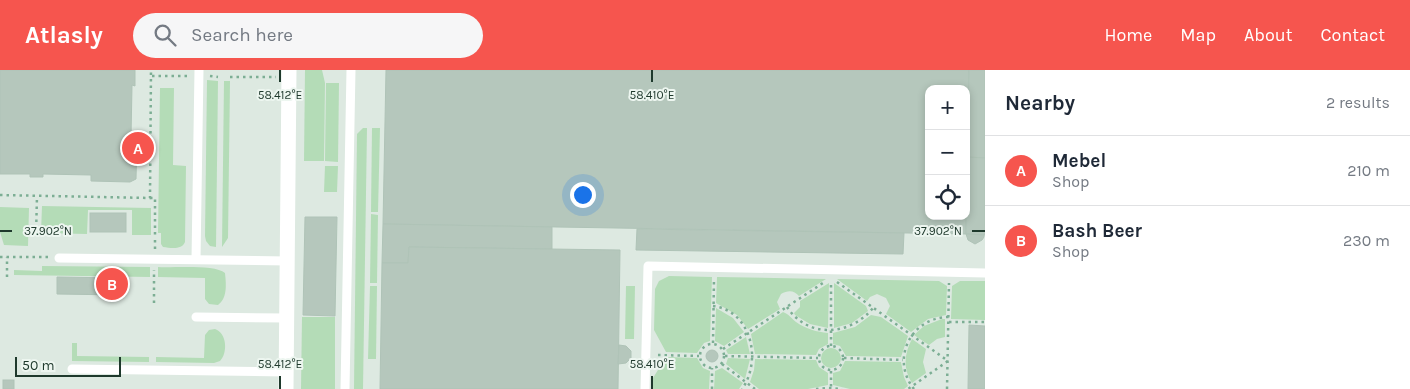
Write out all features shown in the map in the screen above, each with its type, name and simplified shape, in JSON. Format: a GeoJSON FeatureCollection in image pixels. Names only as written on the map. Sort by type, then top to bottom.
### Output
{"type":"FeatureCollection","features":[{"type":"Feature","properties":{"kind":"street"},"geometry":{"type":"LineString","coordinates":[[286,389],[289,74]]}},
{"type":"Feature","properties":{"kind":"lane"},"geometry":{"type":"LineString","coordinates":[[196,260],[199,70]]}},
{"type":"Feature","properties":{"kind":"lane"},"geometry":{"type":"LineString","coordinates":[[345,389],[351,70]]}},
{"type":"Feature","properties":{"kind":"lane"},"geometry":{"type":"LineString","coordinates":[[59,258],[288,261]]}},
{"type":"Feature","properties":{"kind":"lane"},"geometry":{"type":"LineString","coordinates":[[645,389],[648,266],[985,273]]}},
{"type":"Feature","properties":{"kind":"lane"},"geometry":{"type":"LineString","coordinates":[[196,317],[287,318]]}},
{"type":"Feature","properties":{"kind":"lane"},"geometry":{"type":"LineString","coordinates":[[72,369],[286,372]]}},
{"type":"Feature","properties":{"kind":"path"},"geometry":{"type":"LineString","coordinates":[[150,198],[151,70]]}},
{"type":"Feature","properties":{"kind":"path"},"geometry":{"type":"LineString","coordinates":[[230,76],[289,74]]}},
{"type":"Feature","properties":{"kind":"path"},"geometry":{"type":"LineString","coordinates":[[151,76],[184,76]]}},
{"type":"Feature","properties":{"kind":"path"},"geometry":{"type":"LineString","coordinates":[[207,76],[218,76]]}},
{"type":"Feature","properties":{"kind":"path"},"geometry":{"type":"LineString","coordinates":[[0,195],[155,198],[155,236]]}},
{"type":"Feature","properties":{"kind":"path"},"geometry":{"type":"LineString","coordinates":[[36,235],[37,196]]}},
{"type":"Feature","properties":{"kind":"path"},"geometry":{"type":"LineString","coordinates":[[0,257],[59,258]]}},
{"type":"Feature","properties":{"kind":"path"},"geometry":{"type":"LineString","coordinates":[[7,257],[7,277]]}},
{"type":"Feature","properties":{"kind":"path"},"geometry":{"type":"LineString","coordinates":[[154,271],[154,303]]}},
{"type":"Feature","properties":{"kind":"path"},"geometry":{"type":"LineString","coordinates":[[713,343],[714,277]]}},
{"type":"Feature","properties":{"kind":"path"},"geometry":{"type":"LineString","coordinates":[[723,349],[831,278]]}},
{"type":"Feature","properties":{"kind":"path"},"geometry":{"type":"LineString","coordinates":[[831,278],[948,361]]}},
{"type":"Feature","properties":{"kind":"path"},"geometry":{"type":"LineString","coordinates":[[831,278],[831,346]]}},
{"type":"Feature","properties":{"kind":"path"},"geometry":{"type":"LineString","coordinates":[[947,389],[950,281]]}},
{"type":"Feature","properties":{"kind":"path"},"geometry":{"type":"LineString","coordinates":[[714,306],[724,309],[735,316],[748,333],[752,344],[752,370],[742,389]]}},
{"type":"Feature","properties":{"kind":"path"},"geometry":{"type":"LineString","coordinates":[[787,307],[793,316],[803,324],[815,329],[831,330],[853,325],[864,318],[873,308]]}},
{"type":"Feature","properties":{"kind":"path"},"geometry":{"type":"LineString","coordinates":[[913,388],[906,376],[903,360],[906,344],[918,328],[929,321],[949,317]]}},
{"type":"Feature","properties":{"kind":"path"},"geometry":{"type":"LineString","coordinates":[[949,322],[985,322]]}},
{"type":"Feature","properties":{"kind":"path"},"geometry":{"type":"LineString","coordinates":[[713,343],[718,344],[723,349],[725,356],[722,364],[712,368],[703,364],[700,356],[704,347],[713,343]]}},
{"type":"Feature","properties":{"kind":"path"},"geometry":{"type":"LineString","coordinates":[[831,346],[840,350],[844,358],[840,367],[830,371],[822,367],[818,358],[822,349],[831,346]]}},
{"type":"Feature","properties":{"kind":"path"},"geometry":{"type":"LineString","coordinates":[[652,354],[700,356]]}},
{"type":"Feature","properties":{"kind":"path"},"geometry":{"type":"LineString","coordinates":[[725,356],[818,358]]}},
{"type":"Feature","properties":{"kind":"path"},"geometry":{"type":"LineString","coordinates":[[844,358],[903,360]]}},
{"type":"Feature","properties":{"kind":"path"},"geometry":{"type":"LineString","coordinates":[[908,389],[913,388],[948,361]]}},
{"type":"Feature","properties":{"kind":"path"},"geometry":{"type":"LineString","coordinates":[[722,364],[755,389]]}},
{"type":"Feature","properties":{"kind":"path"},"geometry":{"type":"LineString","coordinates":[[712,368],[712,389]]}},
{"type":"Feature","properties":{"kind":"path"},"geometry":{"type":"LineString","coordinates":[[830,371],[830,388]]}},
{"type":"Feature","properties":{"kind":"path"},"geometry":{"type":"LineString","coordinates":[[816,389],[842,389]]}},
{"type":"Feature","properties":{"kind":"green space"},"geometry":{"type":"Polygon","coordinates":[[[305,70],[322,70],[325,83],[324,161],[304,161],[305,70]]]}},
{"type":"Feature","properties":{"kind":"green space"},"geometry":{"type":"Polygon","coordinates":[[[207,80],[218,81],[216,247],[210,246],[205,236],[207,80]]]}},
{"type":"Feature","properties":{"kind":"green space"},"geometry":{"type":"Polygon","coordinates":[[[224,81],[230,81],[228,238],[222,247],[224,81]]]}},
{"type":"Feature","properties":{"kind":"green space"},"geometry":{"type":"Polygon","coordinates":[[[326,83],[339,83],[338,162],[325,161],[326,83]]]}},
{"type":"Feature","properties":{"kind":"green space"},"geometry":{"type":"Polygon","coordinates":[[[160,88],[174,88],[173,165],[186,166],[185,242],[184,245],[176,248],[163,247],[161,244],[161,233],[158,233],[160,88]]]}},
{"type":"Feature","properties":{"kind":"green space"},"geometry":{"type":"Polygon","coordinates":[[[363,128],[367,128],[363,389],[354,389],[357,134],[363,128]]]}},
{"type":"Feature","properties":{"kind":"green space"},"geometry":{"type":"Polygon","coordinates":[[[372,128],[380,128],[378,212],[371,212],[372,128]]]}},
{"type":"Feature","properties":{"kind":"green space"},"geometry":{"type":"Polygon","coordinates":[[[325,166],[338,166],[337,192],[324,192],[325,166]]]}},
{"type":"Feature","properties":{"kind":"green space"},"geometry":{"type":"Polygon","coordinates":[[[42,206],[151,208],[151,235],[132,235],[132,210],[88,210],[87,234],[41,233],[42,206]]]}},
{"type":"Feature","properties":{"kind":"green space"},"geometry":{"type":"Polygon","coordinates":[[[0,207],[29,208],[28,246],[4,245],[0,232],[0,207]]]}},
{"type":"Feature","properties":{"kind":"green space"},"geometry":{"type":"Polygon","coordinates":[[[371,214],[378,215],[377,283],[370,283],[371,214]]]}},
{"type":"Feature","properties":{"kind":"green space"},"geometry":{"type":"Polygon","coordinates":[[[42,266],[150,267],[150,277],[14,275],[14,270],[42,271],[42,266]]]}},
{"type":"Feature","properties":{"kind":"green space"},"geometry":{"type":"Polygon","coordinates":[[[158,267],[203,267],[220,270],[225,273],[226,281],[226,290],[221,302],[218,305],[209,304],[205,299],[205,278],[158,277],[158,267]]]}},
{"type":"Feature","properties":{"kind":"green space"},"geometry":{"type":"Polygon","coordinates":[[[669,276],[712,277],[710,341],[704,343],[697,353],[666,352],[654,330],[655,289],[659,281],[669,276]]]}},
{"type":"Feature","properties":{"kind":"green space"},"geometry":{"type":"Polygon","coordinates":[[[717,277],[826,279],[799,296],[791,291],[781,294],[777,302],[780,309],[748,329],[737,315],[716,303],[717,277]]]}},
{"type":"Feature","properties":{"kind":"green space"},"geometry":{"type":"Polygon","coordinates":[[[837,279],[939,281],[947,286],[946,315],[928,319],[911,332],[886,314],[890,306],[886,298],[877,294],[870,297],[867,301],[837,279]]]}},
{"type":"Feature","properties":{"kind":"green space"},"geometry":{"type":"Polygon","coordinates":[[[960,281],[985,281],[985,320],[951,319],[952,286],[960,281]]]}},
{"type":"Feature","properties":{"kind":"green space"},"geometry":{"type":"Polygon","coordinates":[[[829,283],[828,328],[810,324],[795,315],[794,313],[800,307],[800,301],[829,283]]]}},
{"type":"Feature","properties":{"kind":"green space"},"geometry":{"type":"Polygon","coordinates":[[[834,283],[866,306],[868,311],[852,323],[834,328],[834,283]]]}},
{"type":"Feature","properties":{"kind":"green space"},"geometry":{"type":"Polygon","coordinates":[[[370,286],[377,286],[376,359],[368,359],[370,286]]]}},
{"type":"Feature","properties":{"kind":"green space"},"geometry":{"type":"Polygon","coordinates":[[[626,286],[635,286],[634,339],[625,339],[626,286]]]}},
{"type":"Feature","properties":{"kind":"green space"},"geometry":{"type":"Polygon","coordinates":[[[716,308],[733,318],[744,332],[724,346],[715,341],[716,308]]]}},
{"type":"Feature","properties":{"kind":"green space"},"geometry":{"type":"Polygon","coordinates":[[[783,312],[804,327],[828,333],[828,344],[819,349],[816,355],[755,354],[751,334],[783,312]]]}},
{"type":"Feature","properties":{"kind":"green space"},"geometry":{"type":"Polygon","coordinates":[[[871,315],[881,317],[908,336],[901,357],[846,356],[840,346],[833,344],[833,333],[855,327],[871,315]]]}},
{"type":"Feature","properties":{"kind":"green space"},"geometry":{"type":"Polygon","coordinates":[[[302,317],[335,317],[335,389],[301,389],[302,317]]]}},
{"type":"Feature","properties":{"kind":"green space"},"geometry":{"type":"Polygon","coordinates":[[[945,319],[945,337],[937,339],[929,345],[914,335],[924,326],[945,319]]]}},
{"type":"Feature","properties":{"kind":"green space"},"geometry":{"type":"Polygon","coordinates":[[[215,329],[222,335],[225,344],[223,357],[220,361],[214,363],[156,362],[156,357],[204,358],[205,335],[209,330],[215,329]]]}},
{"type":"Feature","properties":{"kind":"green space"},"geometry":{"type":"Polygon","coordinates":[[[746,337],[750,354],[728,354],[726,350],[746,337]]]}},
{"type":"Feature","properties":{"kind":"green space"},"geometry":{"type":"Polygon","coordinates":[[[912,339],[926,349],[923,362],[926,373],[912,383],[907,372],[906,361],[907,350],[912,339]]]}},
{"type":"Feature","properties":{"kind":"green space"},"geometry":{"type":"Polygon","coordinates":[[[72,343],[77,343],[77,356],[149,357],[149,362],[72,361],[72,343]]]}},
{"type":"Feature","properties":{"kind":"green space"},"geometry":{"type":"Polygon","coordinates":[[[827,348],[835,348],[841,354],[841,362],[835,368],[827,368],[821,362],[821,354],[827,348]]]}},
{"type":"Feature","properties":{"kind":"green space"},"geometry":{"type":"Polygon","coordinates":[[[666,357],[697,358],[703,368],[710,371],[709,389],[653,389],[653,378],[666,357]]]}},
{"type":"Feature","properties":{"kind":"green space"},"geometry":{"type":"Polygon","coordinates":[[[728,358],[750,359],[745,379],[726,364],[728,358]]]}},
{"type":"Feature","properties":{"kind":"green space"},"geometry":{"type":"Polygon","coordinates":[[[755,359],[816,360],[819,367],[828,373],[828,385],[808,389],[759,389],[750,382],[755,359]]]}},
{"type":"Feature","properties":{"kind":"green space"},"geometry":{"type":"Polygon","coordinates":[[[845,361],[901,362],[908,386],[904,389],[850,389],[833,385],[833,373],[840,371],[845,361]]]}},
{"type":"Feature","properties":{"kind":"green space"},"geometry":{"type":"Polygon","coordinates":[[[722,368],[743,383],[739,389],[714,389],[715,371],[722,368]]]}},
{"type":"Feature","properties":{"kind":"building"},"geometry":{"type":"Polygon","coordinates":[[[0,70],[135,70],[135,86],[132,85],[131,137],[137,137],[136,179],[130,182],[91,181],[91,175],[43,174],[43,177],[30,177],[30,174],[0,174],[0,70]]]}},
{"type":"Feature","properties":{"kind":"building"},"geometry":{"type":"Polygon","coordinates":[[[386,70],[969,70],[969,85],[925,85],[925,220],[966,220],[966,234],[383,224],[386,70]]]}},
{"type":"Feature","properties":{"kind":"building"},"geometry":{"type":"Polygon","coordinates":[[[969,70],[985,70],[985,158],[970,157],[969,70]]]}},
{"type":"Feature","properties":{"kind":"building"},"geometry":{"type":"Polygon","coordinates":[[[970,157],[985,158],[985,235],[966,234],[966,220],[970,220],[970,157]]]}},
{"type":"Feature","properties":{"kind":"building"},"geometry":{"type":"Polygon","coordinates":[[[90,213],[126,213],[126,232],[90,232],[90,213]]]}},
{"type":"Feature","properties":{"kind":"building"},"geometry":{"type":"Polygon","coordinates":[[[305,217],[337,217],[335,316],[303,315],[305,217]]]}},
{"type":"Feature","properties":{"kind":"building"},"geometry":{"type":"Polygon","coordinates":[[[383,224],[552,227],[552,249],[409,247],[408,263],[382,263],[383,224]]]}},
{"type":"Feature","properties":{"kind":"building"},"geometry":{"type":"Polygon","coordinates":[[[637,229],[904,233],[903,254],[636,250],[637,229]]]}},
{"type":"Feature","properties":{"kind":"building"},"geometry":{"type":"Polygon","coordinates":[[[966,234],[984,235],[984,237],[975,244],[968,240],[966,234]]]}},
{"type":"Feature","properties":{"kind":"building"},"geometry":{"type":"Polygon","coordinates":[[[409,247],[620,250],[618,389],[380,389],[382,263],[408,263],[409,247]]]}},
{"type":"Feature","properties":{"kind":"building"},"geometry":{"type":"Polygon","coordinates":[[[57,277],[120,278],[120,295],[57,294],[57,277]]]}},
{"type":"Feature","properties":{"kind":"building"},"geometry":{"type":"Polygon","coordinates":[[[969,325],[985,326],[985,389],[968,389],[969,325]]]}},
{"type":"Feature","properties":{"kind":"building"},"geometry":{"type":"Polygon","coordinates":[[[619,345],[626,346],[631,351],[631,358],[626,363],[618,364],[619,345]]]}},
{"type":"Feature","properties":{"kind":"building"},"geometry":{"type":"Polygon","coordinates":[[[710,350],[714,350],[718,356],[714,362],[710,362],[706,358],[706,354],[710,350]]]}},
{"type":"Feature","properties":{"kind":"building"},"geometry":{"type":"Polygon","coordinates":[[[3,380],[14,380],[14,389],[3,389],[3,380]]]}},
{"type":"Feature","properties":{"kind":"place","name":"Mebel"},"geometry":{"type":"Point","coordinates":[138,148]}},
{"type":"Feature","properties":{"kind":"place","name":"Bash Beer"},"geometry":{"type":"Point","coordinates":[112,284]}}]}
